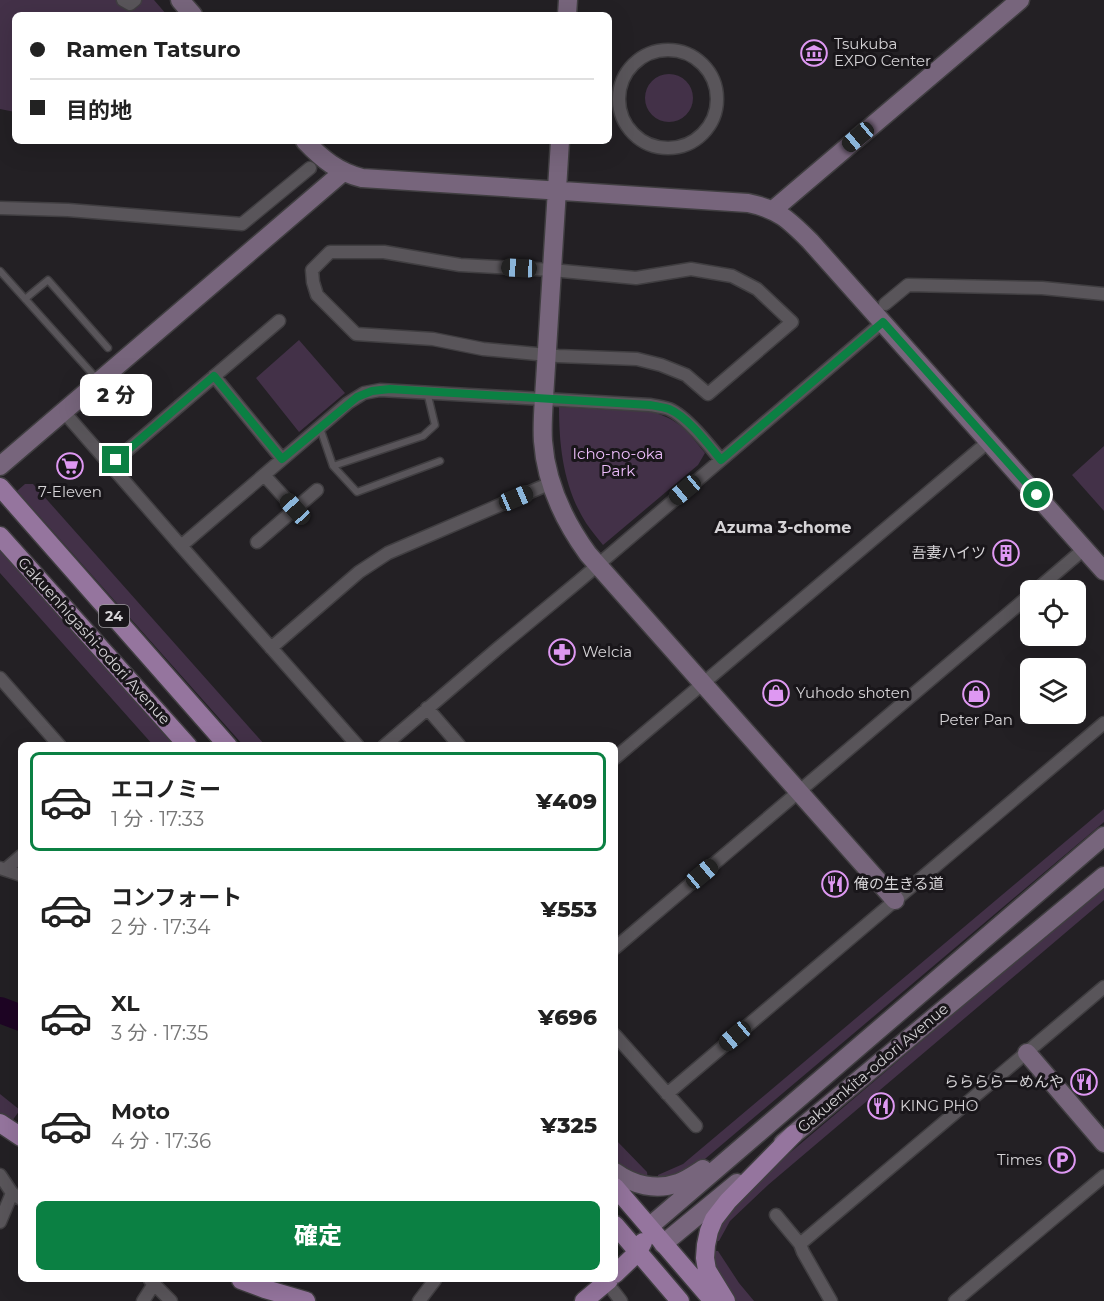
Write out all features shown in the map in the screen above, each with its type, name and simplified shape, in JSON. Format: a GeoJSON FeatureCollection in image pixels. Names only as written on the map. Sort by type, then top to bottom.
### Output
{"type":"FeatureCollection","features":[{"type":"Feature","properties":{"kind":"main road","name":"Gakuenhigashi-odori Avenue"},"geometry":{"type":"LineString","coordinates":[[0,487],[224,742]]}},
{"type":"Feature","properties":{"kind":"main road","name":"Gakuenhigashi-odori Avenue"},"geometry":{"type":"LineString","coordinates":[[0,536],[184,742]]}},
{"type":"Feature","properties":{"kind":"main road"},"geometry":{"type":"LineString","coordinates":[[0,1123],[18,1135]]}},
{"type":"Feature","properties":{"kind":"main road"},"geometry":{"type":"LineString","coordinates":[[726,1301],[707,1270],[705,1252],[709,1231],[714,1219],[728,1201],[794,1134]]}},
{"type":"Feature","properties":{"kind":"main road"},"geometry":{"type":"LineString","coordinates":[[618,1191],[713,1301]]}},
{"type":"Feature","properties":{"kind":"main road"},"geometry":{"type":"LineString","coordinates":[[618,1271],[638,1252],[649,1227]]}},
{"type":"Feature","properties":{"kind":"main road"},"geometry":{"type":"LineString","coordinates":[[618,1229],[680,1301]]}},
{"type":"Feature","properties":{"kind":"main road","name":"Gakuenkita-odori Avenue"},"geometry":{"type":"LineString","coordinates":[[638,1252],[663,1244]]}},
{"type":"Feature","properties":{"kind":"main road"},"geometry":{"type":"LineString","coordinates":[[246,1282],[306,1301]]}},
{"type":"Feature","properties":{"kind":"main road"},"geometry":{"type":"LineString","coordinates":[[584,1301],[606,1282]]}},
{"type":"Feature","properties":{"kind":"street"},"geometry":{"type":"LineString","coordinates":[[123,0],[130,4],[135,0]]}},
{"type":"Feature","properties":{"kind":"street"},"geometry":{"type":"LineString","coordinates":[[180,0],[190,12]]}},
{"type":"Feature","properties":{"kind":"street"},"geometry":{"type":"LineString","coordinates":[[773,210],[1020,0]]}},
{"type":"Feature","properties":{"kind":"street"},"geometry":{"type":"LineString","coordinates":[[668,50],[689,55],[706,68],[715,87],[717,98],[713,119],[700,136],[681,146],[660,148],[632,134],[621,116],[618,95],[623,78],[634,63],[650,53],[668,50]]}},
{"type":"Feature","properties":{"kind":"street"},"geometry":{"type":"LineString","coordinates":[[308,144],[327,162],[343,172],[362,178],[748,203],[773,210],[782,215],[884,313],[989,441],[1104,571]]}},
{"type":"Feature","properties":{"kind":"street"},"geometry":{"type":"LineString","coordinates":[[560,144],[544,399],[543,440],[550,483],[572,530],[597,564],[895,900]]}},
{"type":"Feature","properties":{"kind":"street"},"geometry":{"type":"LineString","coordinates":[[0,208],[68,210],[242,224],[310,168]]}},
{"type":"Feature","properties":{"kind":"street"},"geometry":{"type":"LineString","coordinates":[[0,466],[343,172]]}},
{"type":"Feature","properties":{"kind":"street"},"geometry":{"type":"LineString","coordinates":[[330,252],[384,252],[460,265],[552,270],[636,278],[691,269],[732,276],[757,289],[792,322],[708,394],[686,375],[661,364],[637,359],[547,355],[483,349],[433,339],[356,334],[317,295],[312,270],[330,252]]}},
{"type":"Feature","properties":{"kind":"street"},"geometry":{"type":"LineString","coordinates":[[389,742],[721,460],[884,313],[908,285],[1042,288],[1104,294]]}},
{"type":"Feature","properties":{"kind":"street"},"geometry":{"type":"LineString","coordinates":[[110,465],[279,321]]}},
{"type":"Feature","properties":{"kind":"street"},"geometry":{"type":"LineString","coordinates":[[214,376],[282,459]]}},
{"type":"Feature","properties":{"kind":"street"},"geometry":{"type":"LineString","coordinates":[[181,546],[320,427],[357,397],[372,391],[390,389],[650,405],[671,410],[683,418],[721,460]]}},
{"type":"Feature","properties":{"kind":"street"},"geometry":{"type":"LineString","coordinates":[[64,412],[354,742]]}},
{"type":"Feature","properties":{"kind":"street"},"geometry":{"type":"LineString","coordinates":[[618,755],[989,441]]}},
{"type":"Feature","properties":{"kind":"street"},"geometry":{"type":"LineString","coordinates":[[264,475],[295,509]]}},
{"type":"Feature","properties":{"kind":"street"},"geometry":{"type":"LineString","coordinates":[[271,648],[359,572],[388,554],[550,483]]}},
{"type":"Feature","properties":{"kind":"street"},"geometry":{"type":"LineString","coordinates":[[257,542],[317,490]]}},
{"type":"Feature","properties":{"kind":"street"},"geometry":{"type":"LineString","coordinates":[[1048,580],[1084,549]]}},
{"type":"Feature","properties":{"kind":"street"},"geometry":{"type":"LineString","coordinates":[[618,945],[1020,604]]}},
{"type":"Feature","properties":{"kind":"street"},"geometry":{"type":"LineString","coordinates":[[0,678],[56,742]]}},
{"type":"Feature","properties":{"kind":"street"},"geometry":{"type":"LineString","coordinates":[[427,708],[456,742]]}},
{"type":"Feature","properties":{"kind":"street"},"geometry":{"type":"LineString","coordinates":[[667,1094],[1104,723]]}},
{"type":"Feature","properties":{"kind":"street","name":"Gakuenkita-odori Avenue"},"geometry":{"type":"LineString","coordinates":[[649,1227],[1104,836]]}},
{"type":"Feature","properties":{"kind":"street"},"geometry":{"type":"LineString","coordinates":[[3,868],[18,858]]}},
{"type":"Feature","properties":{"kind":"street"},"geometry":{"type":"LineString","coordinates":[[3,868],[18,874]]}},
{"type":"Feature","properties":{"kind":"street","name":"Gakuenkita-odori Avenue"},"geometry":{"type":"LineString","coordinates":[[663,1244],[1104,876]]}},
{"type":"Feature","properties":{"kind":"street"},"geometry":{"type":"LineString","coordinates":[[800,1244],[1104,987]]}},
{"type":"Feature","properties":{"kind":"street"},"geometry":{"type":"LineString","coordinates":[[618,1038],[696,1126]]}},
{"type":"Feature","properties":{"kind":"street"},"geometry":{"type":"LineString","coordinates":[[1028,1053],[1104,1143]]}},
{"type":"Feature","properties":{"kind":"street"},"geometry":{"type":"LineString","coordinates":[[618,1174],[641,1185],[653,1187],[680,1183],[744,1146]]}},
{"type":"Feature","properties":{"kind":"street"},"geometry":{"type":"LineString","coordinates":[[0,1174],[18,1194],[0,1222]]}},
{"type":"Feature","properties":{"kind":"street"},"geometry":{"type":"LineString","coordinates":[[955,1301],[1104,1176]]}},
{"type":"Feature","properties":{"kind":"street"},"geometry":{"type":"LineString","coordinates":[[776,1215],[800,1244],[831,1301]]}},
{"type":"Feature","properties":{"kind":"street"},"geometry":{"type":"LineString","coordinates":[[143,1301],[152,1282],[171,1301]]}},
{"type":"Feature","properties":{"kind":"street"},"geometry":{"type":"LineString","coordinates":[[419,1301],[433,1282]]}},
{"type":"Feature","properties":{"kind":"street"},"geometry":{"type":"LineString","coordinates":[[611,1282],[621,1301]]}},
{"type":"Feature","properties":{"kind":"lane"},"geometry":{"type":"LineString","coordinates":[[0,271],[99,382]]}},
{"type":"Feature","properties":{"kind":"lane"},"geometry":{"type":"LineString","coordinates":[[25,298],[48,280],[108,348]]}},
{"type":"Feature","properties":{"kind":"lane"},"geometry":{"type":"LineString","coordinates":[[333,465],[423,436],[435,425],[428,392]]}},
{"type":"Feature","properties":{"kind":"lane"},"geometry":{"type":"LineString","coordinates":[[320,427],[333,465],[357,492],[440,461]]}},
{"type":"Feature","properties":{"kind":"green space"},"geometry":{"type":"Polygon","coordinates":[[[0,0],[154,0],[164,12],[12,12],[12,111],[0,109],[0,0]]]}},
{"type":"Feature","properties":{"kind":"green space"},"geometry":{"type":"Polygon","coordinates":[[[664,74],[674,74],[686,81],[693,93],[693,103],[686,115],[674,122],[664,122],[649,111],[645,103],[645,93],[656,78],[664,74]]]}},
{"type":"Feature","properties":{"kind":"green space"},"geometry":{"type":"Polygon","coordinates":[[[299,340],[345,393],[299,432],[256,378],[299,340]]]}},
{"type":"Feature","properties":{"kind":"green space","name":"Icho-no-oka Park"},"geometry":{"type":"Polygon","coordinates":[[[559,407],[653,412],[670,419],[683,428],[705,453],[698,465],[603,545],[586,523],[572,496],[564,467],[559,407]]]}},
{"type":"Feature","properties":{"kind":"green space"},"geometry":{"type":"Polygon","coordinates":[[[1104,446],[1104,511],[1072,475],[1104,446]]]}},
{"type":"Feature","properties":{"kind":"green space"},"geometry":{"type":"Polygon","coordinates":[[[25,484],[33,484],[262,742],[240,742],[17,491],[25,484]]]}},
{"type":"Feature","properties":{"kind":"green space"},"geometry":{"type":"Polygon","coordinates":[[[0,548],[172,742],[150,742],[0,573],[0,548]]]}},
{"type":"Feature","properties":{"kind":"green space"},"geometry":{"type":"Polygon","coordinates":[[[1104,809],[1104,822],[699,1164],[690,1170],[658,1181],[658,1175],[683,1164],[1104,809]]]}},
{"type":"Feature","properties":{"kind":"green space"},"geometry":{"type":"Polygon","coordinates":[[[1104,886],[1104,900],[768,1185],[730,1221],[719,1241],[712,1241],[722,1218],[758,1180],[1104,886]]]}},
{"type":"Feature","properties":{"kind":"green space"},"geometry":{"type":"Polygon","coordinates":[[[0,1094],[18,1108],[18,1113],[12,1121],[0,1113],[0,1094]]]}},
{"type":"Feature","properties":{"kind":"green space"},"geometry":{"type":"Polygon","coordinates":[[[618,1142],[647,1172],[648,1180],[618,1166],[618,1142]]]}},
{"type":"Feature","properties":{"kind":"green space"},"geometry":{"type":"Polygon","coordinates":[[[712,1251],[718,1251],[754,1301],[734,1301],[714,1270],[712,1251]]]}},
{"type":"Feature","properties":{"kind":"waterway"},"geometry":{"type":"LineString","coordinates":[[0,1010],[18,1017]]}},
{"type":"Feature","properties":{"kind":"place","name":"Tsukuba EXPO Center"},"geometry":{"type":"Point","coordinates":[814,53]}},
{"type":"Feature","properties":{"kind":"place","name":"7-Eleven"},"geometry":{"type":"Point","coordinates":[70,466]}},
{"type":"Feature","properties":{"kind":"place","name":"吾妻ハイツ"},"geometry":{"type":"Point","coordinates":[1006,553]}},
{"type":"Feature","properties":{"kind":"place","name":"Welcia"},"geometry":{"type":"Point","coordinates":[562,652]}},
{"type":"Feature","properties":{"kind":"place","name":"Yuhodo shoten"},"geometry":{"type":"Point","coordinates":[776,693]}},
{"type":"Feature","properties":{"kind":"place","name":"Peter Pan"},"geometry":{"type":"Point","coordinates":[976,694]}},
{"type":"Feature","properties":{"kind":"place","name":"俺の生きる道"},"geometry":{"type":"Point","coordinates":[835,884]}},
{"type":"Feature","properties":{"kind":"place","name":"ららららーめんや"},"geometry":{"type":"Point","coordinates":[1084,1082]}},
{"type":"Feature","properties":{"kind":"place","name":"KING PHO"},"geometry":{"type":"Point","coordinates":[881,1106]}},
{"type":"Feature","properties":{"kind":"place","name":"Times"},"geometry":{"type":"Point","coordinates":[1062,1160]}},
{"type":"Feature","properties":{"kind":"district","name":"Azuma 3-chome"},"geometry":{"type":"Point","coordinates":[783,527]}},
{"type":"Feature","properties":{"kind":"route"},"geometry":{"type":"LineString","coordinates":[[116,460],[214,376],[282,459],[357,397],[372,391],[390,389],[661,407],[683,418],[721,460],[883,322],[1037,495]]}}]}
